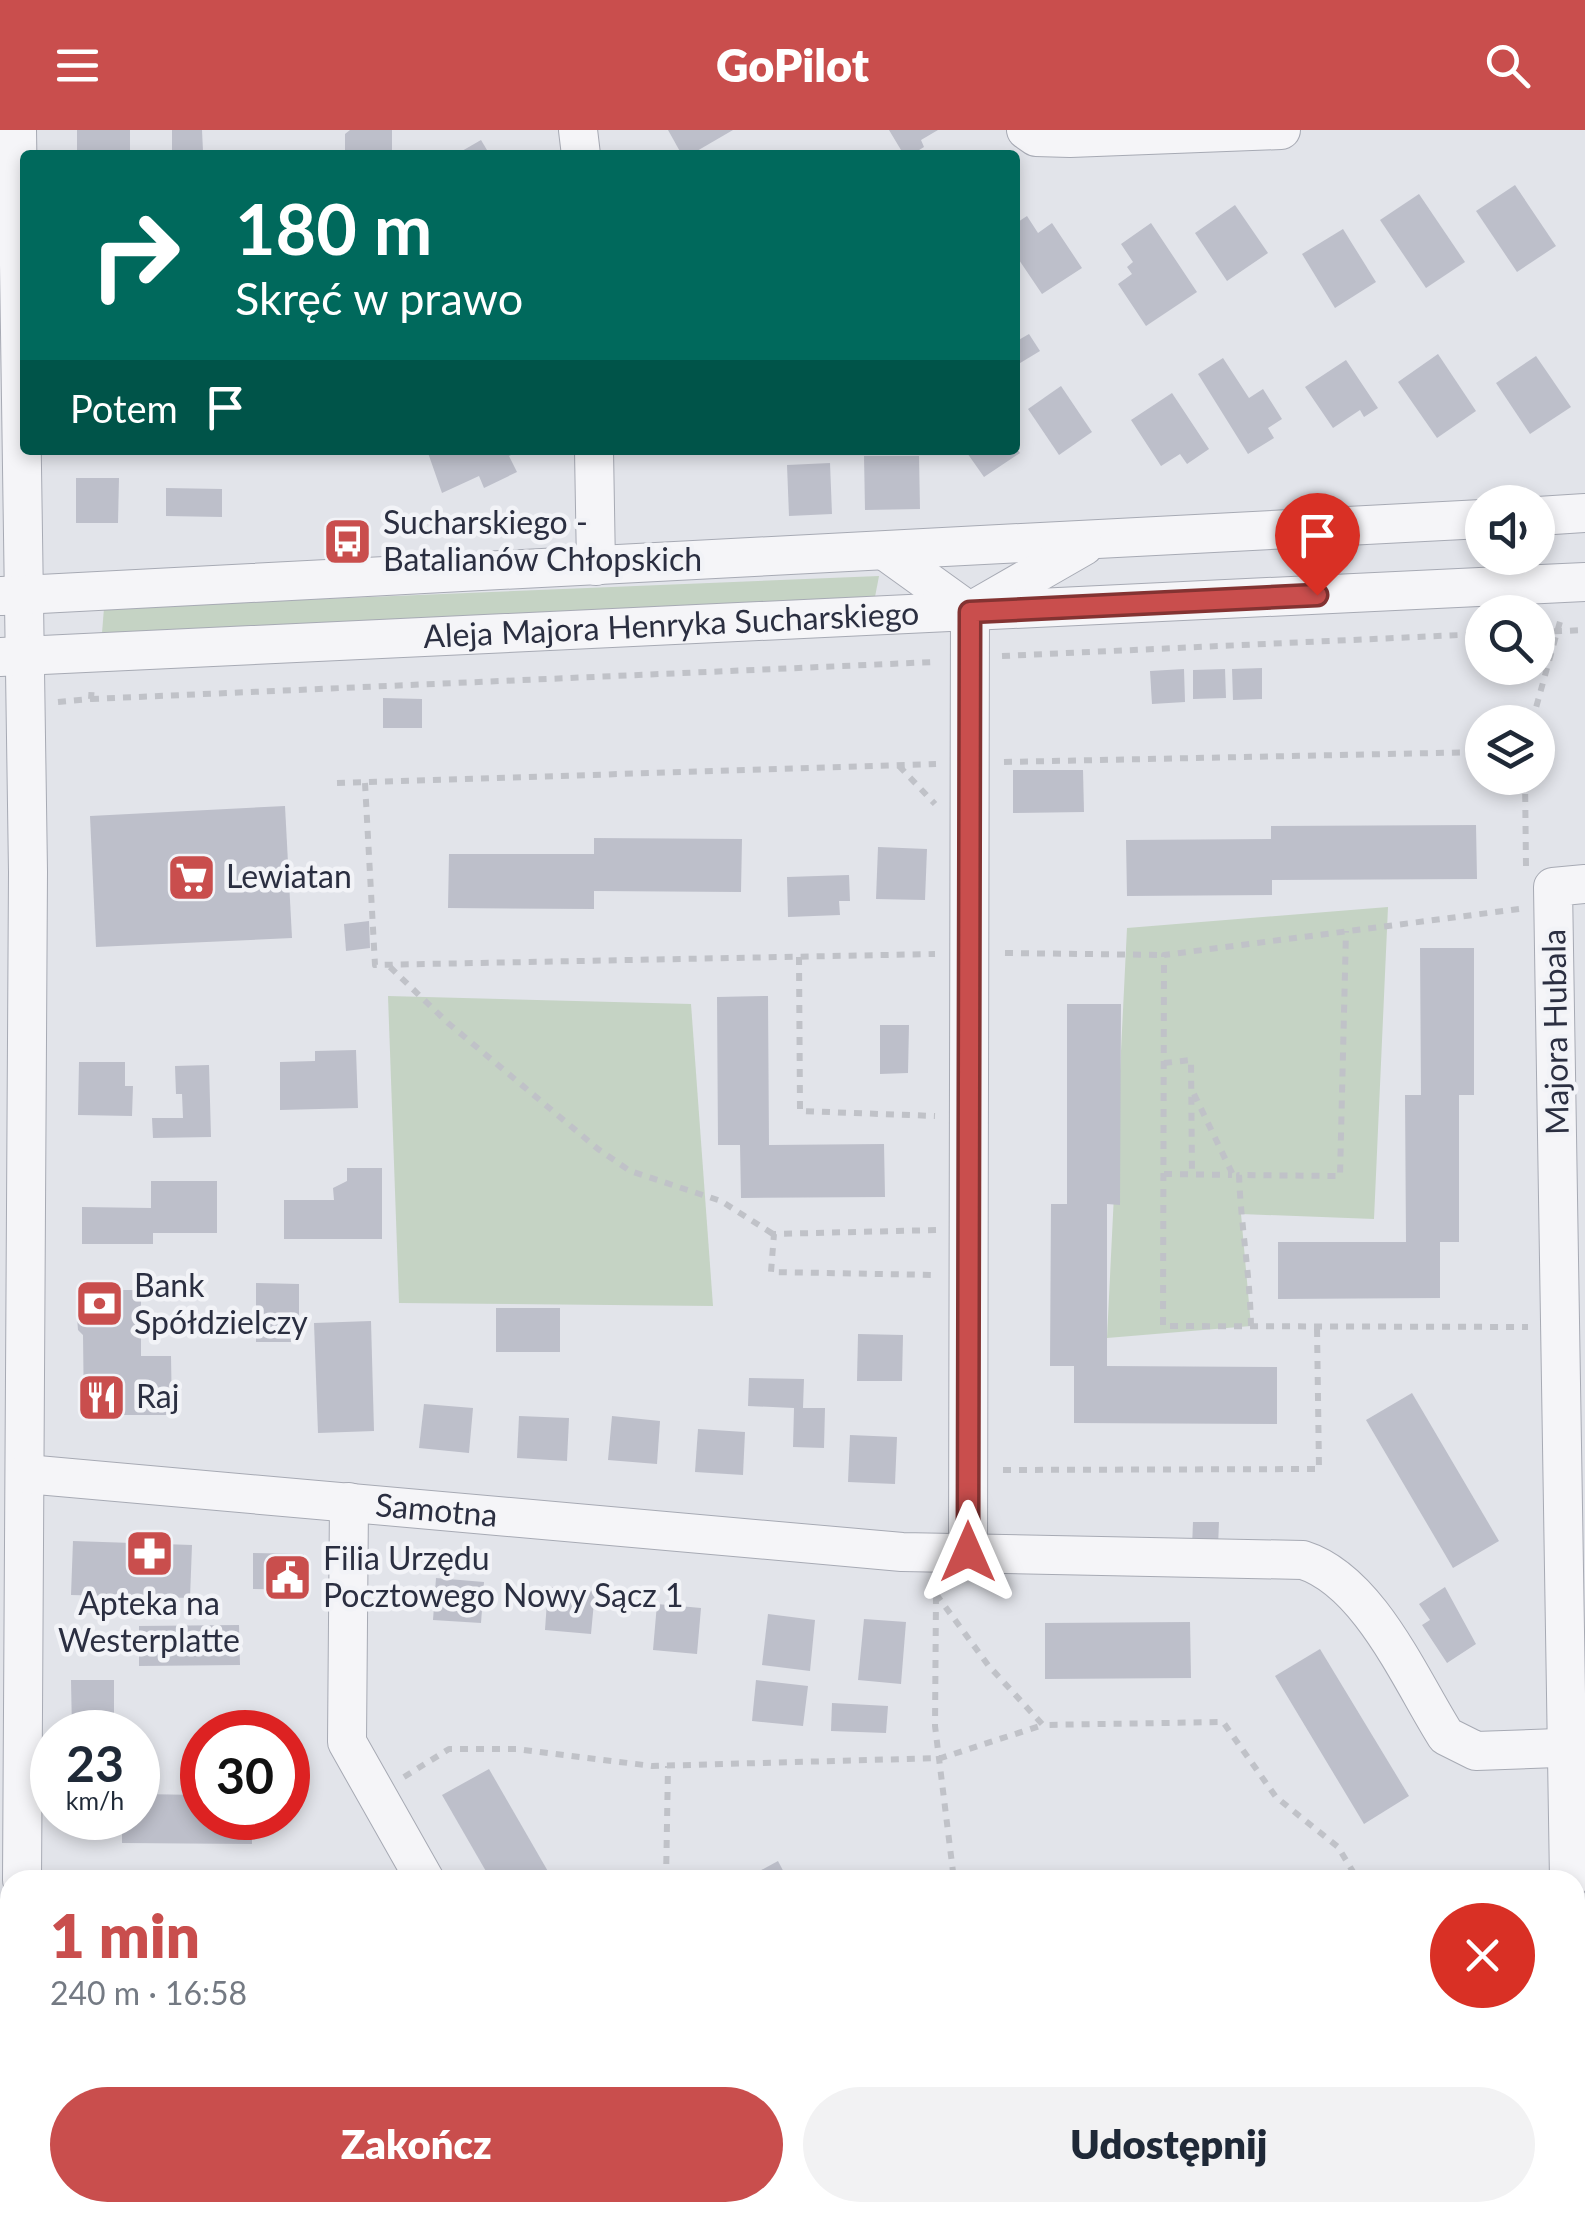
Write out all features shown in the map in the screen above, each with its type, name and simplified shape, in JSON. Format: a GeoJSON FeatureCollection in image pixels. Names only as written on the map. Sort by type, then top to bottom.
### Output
{"type":"FeatureCollection","features":[{"type":"Feature","properties":{"kind":"street"},"geometry":{"type":"LineString","coordinates":[[17,130],[12,657],[28,872],[26,1474],[12,1687],[21,1870]]}},
{"type":"Feature","properties":{"kind":"street"},"geometry":{"type":"LineString","coordinates":[[1026,130],[1036,137],[1070,138],[1280,130]]}},
{"type":"Feature","properties":{"kind":"street"},"geometry":{"type":"LineString","coordinates":[[594,455],[596,566]]}},
{"type":"Feature","properties":{"kind":"street"},"geometry":{"type":"LineString","coordinates":[[1555,515],[1585,513]]}},
{"type":"Feature","properties":{"kind":"street","name":"Aleja Majora Henryka Sucharskiego"},"geometry":{"type":"LineString","coordinates":[[12,596],[888,554],[1465,520]]}},
{"type":"Feature","properties":{"kind":"street"},"geometry":{"type":"LineString","coordinates":[[970,612],[1091,542]]}},
{"type":"Feature","properties":{"kind":"street"},"geometry":{"type":"LineString","coordinates":[[888,554],[970,612]]}},
{"type":"Feature","properties":{"kind":"street","name":"Aleja Majora Henryka Sucharskiego"},"geometry":{"type":"LineString","coordinates":[[12,657],[1585,582]]}},
{"type":"Feature","properties":{"kind":"street"},"geometry":{"type":"LineString","coordinates":[[968,1552],[970,612]]}},
{"type":"Feature","properties":{"kind":"street","name":"Majora Hubala"},"geometry":{"type":"LineString","coordinates":[[1576,1870],[1554,887],[1585,884]]}},
{"type":"Feature","properties":{"kind":"street","name":"Samotna"},"geometry":{"type":"LineString","coordinates":[[26,1474],[902,1552],[1303,1560],[1328,1568],[1360,1598],[1446,1736],[1459,1746],[1476,1751],[1576,1747]]}},
{"type":"Feature","properties":{"kind":"street"},"geometry":{"type":"LineString","coordinates":[[349,1502],[347,1742],[418,1870]]}},
{"type":"Feature","properties":{"kind":"path"},"geometry":{"type":"LineString","coordinates":[[1555,631],[1585,630]]}},
{"type":"Feature","properties":{"kind":"path"},"geometry":{"type":"LineString","coordinates":[[41,703],[1465,635]]}},
{"type":"Feature","properties":{"kind":"path"},"geometry":{"type":"LineString","coordinates":[[92,674],[92,699]]}},
{"type":"Feature","properties":{"kind":"path"},"geometry":{"type":"LineString","coordinates":[[336,784],[970,762],[1465,752]]}},
{"type":"Feature","properties":{"kind":"path"},"geometry":{"type":"LineString","coordinates":[[898,765],[949,818]]}},
{"type":"Feature","properties":{"kind":"path"},"geometry":{"type":"LineString","coordinates":[[364,782],[375,965],[947,954]]}},
{"type":"Feature","properties":{"kind":"path"},"geometry":{"type":"LineString","coordinates":[[1525,795],[1526,878]]}},
{"type":"Feature","properties":{"kind":"path"},"geometry":{"type":"LineString","coordinates":[[992,953],[1164,955],[1528,908]]}},
{"type":"Feature","properties":{"kind":"path"},"geometry":{"type":"LineString","coordinates":[[1164,1174],[1340,1176],[1346,931]]}},
{"type":"Feature","properties":{"kind":"path"},"geometry":{"type":"LineString","coordinates":[[937,954],[937,972]]}},
{"type":"Feature","properties":{"kind":"path"},"geometry":{"type":"LineString","coordinates":[[1164,955],[1164,1326],[1529,1327],[1529,1307]]}},
{"type":"Feature","properties":{"kind":"path"},"geometry":{"type":"LineString","coordinates":[[799,957],[800,1111],[936,1116]]}},
{"type":"Feature","properties":{"kind":"path"},"geometry":{"type":"LineString","coordinates":[[390,966],[448,1023],[598,1150],[630,1171],[721,1201],[774,1234],[936,1232]]}},
{"type":"Feature","properties":{"kind":"path"},"geometry":{"type":"LineString","coordinates":[[1164,1063],[1191,1060],[1192,1174]]}},
{"type":"Feature","properties":{"kind":"path"},"geometry":{"type":"LineString","coordinates":[[1192,1088],[1236,1175],[1241,1239],[1250,1262],[1251,1326]]}},
{"type":"Feature","properties":{"kind":"path"},"geometry":{"type":"LineString","coordinates":[[936,1098],[936,1136]]}},
{"type":"Feature","properties":{"kind":"path"},"geometry":{"type":"LineString","coordinates":[[936,1212],[936,1246]]}},
{"type":"Feature","properties":{"kind":"path"},"geometry":{"type":"LineString","coordinates":[[774,1234],[771,1272],[937,1274],[936,1260]]}},
{"type":"Feature","properties":{"kind":"path"},"geometry":{"type":"LineString","coordinates":[[990,1470],[1319,1469],[1317,1326]]}},
{"type":"Feature","properties":{"kind":"path"},"geometry":{"type":"LineString","coordinates":[[953,1870],[935,1726],[936,1594],[988,1665],[1043,1725]]}},
{"type":"Feature","properties":{"kind":"path"},"geometry":{"type":"LineString","coordinates":[[397,1781],[450,1749],[516,1749],[589,1761],[668,1766],[941,1758],[1043,1725],[1223,1722],[1276,1798],[1338,1847],[1352,1870]]}},
{"type":"Feature","properties":{"kind":"path"},"geometry":{"type":"LineString","coordinates":[[666,1870],[668,1766]]}},
{"type":"Feature","properties":{"kind":"green space"},"geometry":{"type":"Polygon","coordinates":[[[879,576],[875,597],[102,633],[104,608],[879,576]]]}},
{"type":"Feature","properties":{"kind":"green space"},"geometry":{"type":"Polygon","coordinates":[[[1388,907],[1374,1219],[1241,1214],[1251,1326],[1107,1338],[1127,928],[1388,907]]]}},
{"type":"Feature","properties":{"kind":"green space"},"geometry":{"type":"Polygon","coordinates":[[[388,996],[691,1004],[713,1306],[399,1303],[388,996]]]}},
{"type":"Feature","properties":{"kind":"building"},"geometry":{"type":"Polygon","coordinates":[[[77,130],[130,130],[130,150],[77,150],[77,130]]]}},
{"type":"Feature","properties":{"kind":"building"},"geometry":{"type":"Polygon","coordinates":[[[172,130],[202,130],[203,150],[172,150],[172,130]]]}},
{"type":"Feature","properties":{"kind":"building"},"geometry":{"type":"Polygon","coordinates":[[[350,130],[392,130],[392,150],[345,150],[345,134],[350,130]]]}},
{"type":"Feature","properties":{"kind":"building"},"geometry":{"type":"Polygon","coordinates":[[[668,130],[733,130],[699,150],[679,150],[668,130]]]}},
{"type":"Feature","properties":{"kind":"building"},"geometry":{"type":"Polygon","coordinates":[[[889,130],[938,130],[921,140],[924,147],[919,150],[901,150],[889,130]]]}},
{"type":"Feature","properties":{"kind":"building"},"geometry":{"type":"Polygon","coordinates":[[[481,140],[487,150],[464,150],[481,140]]]}},
{"type":"Feature","properties":{"kind":"building"},"geometry":{"type":"Polygon","coordinates":[[[1515,185],[1556,246],[1517,272],[1476,211],[1515,185]]]}},
{"type":"Feature","properties":{"kind":"building"},"geometry":{"type":"Polygon","coordinates":[[[1419,194],[1465,262],[1426,288],[1380,220],[1419,194]]]}},
{"type":"Feature","properties":{"kind":"building"},"geometry":{"type":"Polygon","coordinates":[[[1235,205],[1268,253],[1227,281],[1195,233],[1235,205]]]}},
{"type":"Feature","properties":{"kind":"building"},"geometry":{"type":"Polygon","coordinates":[[[1027,216],[1038,233],[1052,223],[1082,268],[1042,294],[1020,261],[1020,221],[1027,216]]]}},
{"type":"Feature","properties":{"kind":"building"},"geometry":{"type":"Polygon","coordinates":[[[1151,223],[1197,292],[1146,326],[1118,284],[1132,274],[1127,267],[1133,262],[1121,244],[1151,223]]]}},
{"type":"Feature","properties":{"kind":"building"},"geometry":{"type":"Polygon","coordinates":[[[1343,229],[1376,282],[1335,308],[1302,254],[1343,229]]]}},
{"type":"Feature","properties":{"kind":"building"},"geometry":{"type":"Polygon","coordinates":[[[1029,334],[1040,351],[1020,363],[1020,339],[1029,334]]]}},
{"type":"Feature","properties":{"kind":"building"},"geometry":{"type":"Polygon","coordinates":[[[1438,354],[1476,411],[1437,438],[1398,382],[1438,354]]]}},
{"type":"Feature","properties":{"kind":"building"},"geometry":{"type":"Polygon","coordinates":[[[1536,356],[1571,407],[1530,434],[1496,383],[1536,356]]]}},
{"type":"Feature","properties":{"kind":"building"},"geometry":{"type":"Polygon","coordinates":[[[1223,358],[1249,398],[1263,389],[1282,419],[1268,428],[1274,438],[1248,454],[1198,374],[1223,358]]]}},
{"type":"Feature","properties":{"kind":"building"},"geometry":{"type":"Polygon","coordinates":[[[1346,360],[1378,408],[1364,417],[1360,410],[1333,428],[1305,387],[1346,360]]]}},
{"type":"Feature","properties":{"kind":"building"},"geometry":{"type":"Polygon","coordinates":[[[1061,386],[1092,432],[1059,455],[1028,409],[1061,386]]]}},
{"type":"Feature","properties":{"kind":"building"},"geometry":{"type":"Polygon","coordinates":[[[1172,393],[1209,449],[1187,464],[1180,454],[1161,466],[1131,420],[1172,393]]]}},
{"type":"Feature","properties":{"kind":"building"},"geometry":{"type":"Polygon","coordinates":[[[429,455],[511,455],[517,472],[484,488],[479,476],[442,493],[429,455]]]}},
{"type":"Feature","properties":{"kind":"building"},"geometry":{"type":"Polygon","coordinates":[[[969,455],[1017,455],[984,477],[969,455]]]}},
{"type":"Feature","properties":{"kind":"building"},"geometry":{"type":"Polygon","coordinates":[[[864,456],[919,456],[920,509],[865,510],[864,456]]]}},
{"type":"Feature","properties":{"kind":"building"},"geometry":{"type":"Polygon","coordinates":[[[830,463],[832,514],[789,516],[787,465],[830,463]]]}},
{"type":"Feature","properties":{"kind":"building"},"geometry":{"type":"Polygon","coordinates":[[[76,478],[119,478],[118,523],[76,523],[76,478]]]}},
{"type":"Feature","properties":{"kind":"building"},"geometry":{"type":"Polygon","coordinates":[[[166,488],[222,489],[222,517],[166,516],[166,488]]]}},
{"type":"Feature","properties":{"kind":"building"},"geometry":{"type":"Polygon","coordinates":[[[1262,668],[1262,699],[1233,700],[1232,669],[1262,668]]]}},
{"type":"Feature","properties":{"kind":"building"},"geometry":{"type":"Polygon","coordinates":[[[1184,669],[1185,702],[1152,704],[1150,671],[1184,669]]]}},
{"type":"Feature","properties":{"kind":"building"},"geometry":{"type":"Polygon","coordinates":[[[1225,669],[1226,698],[1193,699],[1193,670],[1225,669]]]}},
{"type":"Feature","properties":{"kind":"building"},"geometry":{"type":"Polygon","coordinates":[[[383,698],[422,699],[422,728],[383,728],[383,698]]]}},
{"type":"Feature","properties":{"kind":"building"},"geometry":{"type":"Polygon","coordinates":[[[1013,770],[1083,770],[1084,812],[1013,813],[1013,770]]]}},
{"type":"Feature","properties":{"kind":"building","name":"Lewiatan"},"geometry":{"type":"Polygon","coordinates":[[[285,806],[292,938],[96,947],[90,816],[285,806]]]}},
{"type":"Feature","properties":{"kind":"building"},"geometry":{"type":"Polygon","coordinates":[[[1476,825],[1477,879],[1272,880],[1272,895],[1127,896],[1126,840],[1271,839],[1271,826],[1476,825]]]}},
{"type":"Feature","properties":{"kind":"building"},"geometry":{"type":"Polygon","coordinates":[[[594,838],[742,839],[741,892],[594,891],[594,909],[448,908],[449,854],[594,854],[594,838]]]}},
{"type":"Feature","properties":{"kind":"building"},"geometry":{"type":"Polygon","coordinates":[[[878,847],[927,849],[925,900],[876,899],[878,847]]]}},
{"type":"Feature","properties":{"kind":"building"},"geometry":{"type":"Polygon","coordinates":[[[849,875],[850,901],[839,901],[840,915],[788,917],[787,877],[849,875]]]}},
{"type":"Feature","properties":{"kind":"building"},"geometry":{"type":"Polygon","coordinates":[[[369,921],[370,948],[346,951],[344,924],[369,921]]]}},
{"type":"Feature","properties":{"kind":"building"},"geometry":{"type":"Polygon","coordinates":[[[1420,948],[1474,948],[1474,1095],[1459,1095],[1459,1242],[1440,1242],[1440,1298],[1278,1299],[1278,1242],[1406,1242],[1405,1095],[1421,1095],[1420,948]]]}},
{"type":"Feature","properties":{"kind":"building"},"geometry":{"type":"Polygon","coordinates":[[[768,996],[769,1145],[884,1144],[885,1197],[741,1198],[740,1145],[718,1145],[717,997],[768,996]]]}},
{"type":"Feature","properties":{"kind":"building"},"geometry":{"type":"Polygon","coordinates":[[[1067,1004],[1121,1004],[1120,1205],[1107,1204],[1107,1366],[1277,1367],[1277,1424],[1074,1423],[1074,1366],[1050,1366],[1051,1204],[1067,1204],[1067,1004]]]}},
{"type":"Feature","properties":{"kind":"building"},"geometry":{"type":"Polygon","coordinates":[[[880,1025],[909,1025],[908,1073],[880,1074],[880,1025]]]}},
{"type":"Feature","properties":{"kind":"building"},"geometry":{"type":"Polygon","coordinates":[[[356,1050],[358,1108],[280,1110],[280,1062],[315,1061],[315,1051],[356,1050]]]}},
{"type":"Feature","properties":{"kind":"building"},"geometry":{"type":"Polygon","coordinates":[[[79,1062],[125,1062],[125,1086],[133,1086],[132,1116],[78,1115],[79,1062]]]}},
{"type":"Feature","properties":{"kind":"building"},"geometry":{"type":"Polygon","coordinates":[[[209,1065],[211,1137],[153,1138],[152,1118],[183,1118],[182,1094],[176,1094],[175,1066],[209,1065]]]}},
{"type":"Feature","properties":{"kind":"building"},"geometry":{"type":"Polygon","coordinates":[[[347,1168],[382,1168],[382,1239],[284,1239],[284,1200],[334,1200],[333,1188],[347,1181],[347,1168]]]}},
{"type":"Feature","properties":{"kind":"building"},"geometry":{"type":"Polygon","coordinates":[[[151,1181],[217,1181],[217,1233],[153,1233],[153,1244],[82,1244],[82,1207],[151,1208],[151,1181]]]}},
{"type":"Feature","properties":{"kind":"building"},"geometry":{"type":"Polygon","coordinates":[[[256,1283],[299,1284],[299,1342],[256,1342],[256,1283]]]}},
{"type":"Feature","properties":{"kind":"building"},"geometry":{"type":"Polygon","coordinates":[[[83,1290],[141,1290],[141,1356],[171,1356],[172,1415],[84,1415],[83,1335],[78,1330],[77,1316],[83,1310],[83,1290]]]}},
{"type":"Feature","properties":{"kind":"building"},"geometry":{"type":"Polygon","coordinates":[[[496,1308],[560,1308],[560,1352],[496,1352],[496,1308]]]}},
{"type":"Feature","properties":{"kind":"building"},"geometry":{"type":"Polygon","coordinates":[[[371,1321],[374,1431],[318,1433],[314,1323],[371,1321]]]}},
{"type":"Feature","properties":{"kind":"building"},"geometry":{"type":"Polygon","coordinates":[[[858,1334],[903,1335],[902,1381],[857,1381],[858,1334]]]}},
{"type":"Feature","properties":{"kind":"building"},"geometry":{"type":"Polygon","coordinates":[[[749,1378],[804,1379],[803,1408],[825,1408],[824,1448],[793,1447],[794,1408],[748,1406],[749,1378]]]}},
{"type":"Feature","properties":{"kind":"building"},"geometry":{"type":"Polygon","coordinates":[[[1412,1393],[1499,1541],[1453,1568],[1366,1420],[1412,1393]]]}},
{"type":"Feature","properties":{"kind":"building"},"geometry":{"type":"Polygon","coordinates":[[[424,1404],[473,1408],[469,1453],[419,1448],[424,1404]]]}},
{"type":"Feature","properties":{"kind":"building"},"geometry":{"type":"Polygon","coordinates":[[[519,1416],[569,1418],[567,1461],[517,1458],[519,1416]]]}},
{"type":"Feature","properties":{"kind":"building"},"geometry":{"type":"Polygon","coordinates":[[[612,1416],[660,1421],[657,1464],[608,1460],[612,1416]]]}},
{"type":"Feature","properties":{"kind":"building"},"geometry":{"type":"Polygon","coordinates":[[[698,1429],[745,1432],[743,1475],[695,1472],[698,1429]]]}},
{"type":"Feature","properties":{"kind":"building"},"geometry":{"type":"Polygon","coordinates":[[[850,1435],[897,1437],[895,1484],[848,1482],[850,1435]]]}},
{"type":"Feature","properties":{"kind":"building"},"geometry":{"type":"Polygon","coordinates":[[[1193,1522],[1219,1522],[1218,1547],[1192,1547],[1193,1522]]]}},
{"type":"Feature","properties":{"kind":"building"},"geometry":{"type":"Polygon","coordinates":[[[73,1541],[192,1545],[190,1598],[71,1595],[73,1541]]]}},
{"type":"Feature","properties":{"kind":"building"},"geometry":{"type":"Polygon","coordinates":[[[253,1553],[304,1554],[303,1590],[253,1589],[253,1553]]]}},
{"type":"Feature","properties":{"kind":"building"},"geometry":{"type":"Polygon","coordinates":[[[436,1578],[484,1582],[481,1623],[433,1620],[436,1578]]]}},
{"type":"Feature","properties":{"kind":"building"},"geometry":{"type":"Polygon","coordinates":[[[548,1587],[595,1591],[591,1634],[545,1630],[548,1587]]]}},
{"type":"Feature","properties":{"kind":"building"},"geometry":{"type":"Polygon","coordinates":[[[1445,1587],[1476,1644],[1447,1663],[1422,1625],[1430,1620],[1419,1604],[1445,1587]]]}},
{"type":"Feature","properties":{"kind":"building"},"geometry":{"type":"Polygon","coordinates":[[[657,1604],[701,1608],[697,1654],[653,1650],[657,1604]]]}},
{"type":"Feature","properties":{"kind":"building"},"geometry":{"type":"Polygon","coordinates":[[[768,1614],[815,1620],[810,1671],[762,1665],[768,1614]]]}},
{"type":"Feature","properties":{"kind":"building"},"geometry":{"type":"Polygon","coordinates":[[[864,1619],[906,1622],[901,1684],[858,1680],[864,1619]]]}},
{"type":"Feature","properties":{"kind":"building"},"geometry":{"type":"Polygon","coordinates":[[[1190,1622],[1191,1678],[1045,1679],[1045,1623],[1190,1622]]]}},
{"type":"Feature","properties":{"kind":"building"},"geometry":{"type":"Polygon","coordinates":[[[239,1625],[240,1665],[139,1666],[139,1626],[239,1625]]]}},
{"type":"Feature","properties":{"kind":"building"},"geometry":{"type":"Polygon","coordinates":[[[1320,1649],[1409,1796],[1364,1824],[1275,1676],[1320,1649]]]}},
{"type":"Feature","properties":{"kind":"building"},"geometry":{"type":"Polygon","coordinates":[[[71,1680],[114,1680],[114,1710],[72,1710],[71,1680]]]}},
{"type":"Feature","properties":{"kind":"building"},"geometry":{"type":"Polygon","coordinates":[[[756,1680],[808,1686],[803,1726],[752,1721],[756,1680]]]}},
{"type":"Feature","properties":{"kind":"building"},"geometry":{"type":"Polygon","coordinates":[[[832,1703],[888,1706],[886,1733],[831,1731],[832,1703]]]}},
{"type":"Feature","properties":{"kind":"building"},"geometry":{"type":"Polygon","coordinates":[[[489,1769],[547,1870],[485,1870],[442,1795],[489,1769]]]}},
{"type":"Feature","properties":{"kind":"building"},"geometry":{"type":"Polygon","coordinates":[[[160,1794],[180,1795],[180,1840],[252,1840],[252,1844],[122,1843],[160,1840],[160,1794]]]}},
{"type":"Feature","properties":{"kind":"building"},"geometry":{"type":"Polygon","coordinates":[[[778,1861],[783,1870],[761,1870],[778,1861]]]}},
{"type":"Feature","properties":{"kind":"place","name":"Sucharskiego - Batalianów Chłopskich"},"geometry":{"type":"Point","coordinates":[348,541]}},
{"type":"Feature","properties":{"kind":"place","name":"Lewiatan"},"geometry":{"type":"Point","coordinates":[191,877]}},
{"type":"Feature","properties":{"kind":"place","name":"Bank Spółdzielczy"},"geometry":{"type":"Point","coordinates":[99,1304]}},
{"type":"Feature","properties":{"kind":"place","name":"Raj"},"geometry":{"type":"Point","coordinates":[101,1397]}},
{"type":"Feature","properties":{"kind":"place","name":"Apteka na Westerplatte"},"geometry":{"type":"Point","coordinates":[149,1554]}},
{"type":"Feature","properties":{"kind":"place","name":"Filia Urzędu Pocztowego Nowy Sącz 1"},"geometry":{"type":"Point","coordinates":[288,1577]}},
{"type":"Feature","properties":{"kind":"route"},"geometry":{"type":"LineString","coordinates":[[968,1552],[970,612],[1317,595]]}}]}
